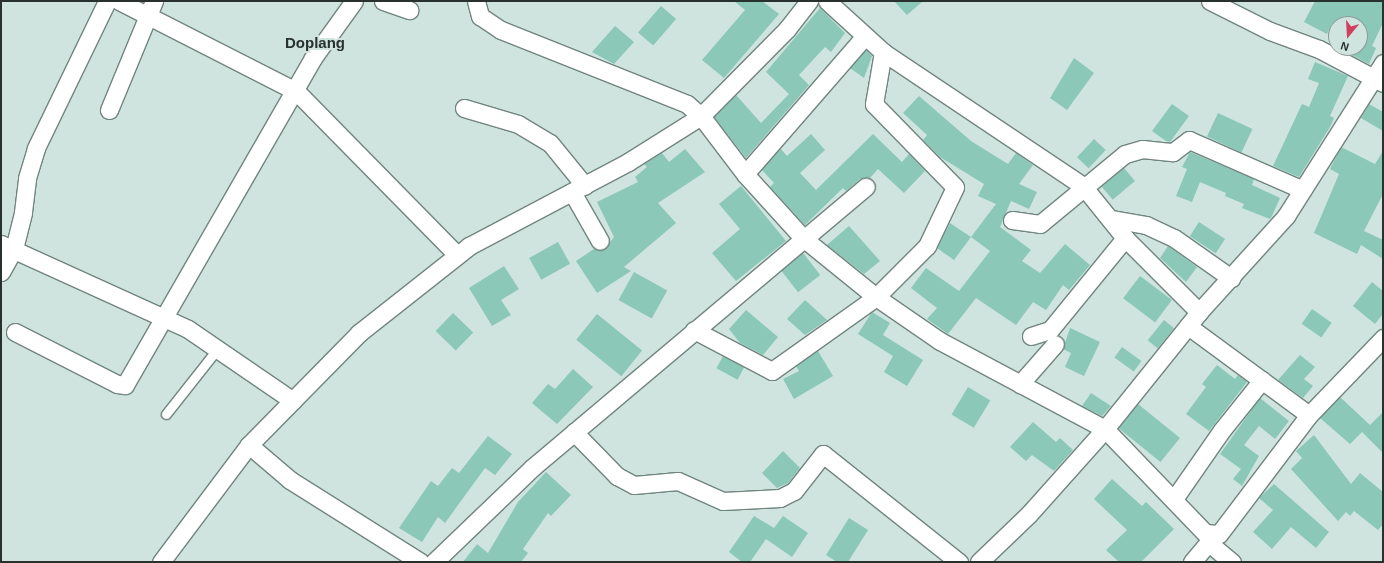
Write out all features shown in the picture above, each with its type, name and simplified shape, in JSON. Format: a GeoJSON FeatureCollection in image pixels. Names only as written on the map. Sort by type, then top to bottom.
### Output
{"type":"FeatureCollection","features":[{"type":"Feature","properties":{"kind":"street"},"geometry":{"type":"LineString","coordinates":[[1,272],[7,247],[24,212],[26,178],[36,148],[107,1]]}},
{"type":"Feature","properties":{"kind":"street"},"geometry":{"type":"LineString","coordinates":[[118,1],[151,8],[296,91],[457,255]]}},
{"type":"Feature","properties":{"kind":"street"},"geometry":{"type":"LineString","coordinates":[[15,332],[122,386],[165,318],[296,91],[313,58],[354,1]]}},
{"type":"Feature","properties":{"kind":"street"},"geometry":{"type":"LineString","coordinates":[[383,1],[409,10]]}},
{"type":"Feature","properties":{"kind":"street"},"geometry":{"type":"LineString","coordinates":[[476,1],[480,16],[500,30],[687,104],[701,116],[745,174],[806,241],[876,297],[940,341],[1105,429],[1212,539],[1232,562]]}},
{"type":"Feature","properties":{"kind":"street"},"geometry":{"type":"LineString","coordinates":[[161,562],[249,445],[360,334],[457,255],[579,189],[701,116],[787,29],[808,1]]}},
{"type":"Feature","properties":{"kind":"street"},"geometry":{"type":"LineString","coordinates":[[827,1],[864,37],[883,52],[1083,186],[1112,219],[1126,238],[1199,312]]}},
{"type":"Feature","properties":{"kind":"street"},"geometry":{"type":"LineString","coordinates":[[1210,1],[1270,32],[1319,49],[1379,81]]}},
{"type":"Feature","properties":{"kind":"street"},"geometry":{"type":"LineString","coordinates":[[109,110],[151,8]]}},
{"type":"Feature","properties":{"kind":"street"},"geometry":{"type":"LineString","coordinates":[[745,174],[864,37]]}},
{"type":"Feature","properties":{"kind":"street"},"geometry":{"type":"LineString","coordinates":[[694,330],[772,371],[876,297],[927,246],[955,190],[874,104],[883,52]]}},
{"type":"Feature","properties":{"kind":"street"},"geometry":{"type":"LineString","coordinates":[[980,562],[1029,514],[1105,429],[1199,312],[1286,216],[1379,81],[1383,63]]}},
{"type":"Feature","properties":{"kind":"street"},"geometry":{"type":"LineString","coordinates":[[464,108],[500,117],[544,140],[579,189],[600,241]]}},
{"type":"Feature","properties":{"kind":"street"},"geometry":{"type":"LineString","coordinates":[[1012,220],[1040,224],[1083,186],[1125,154],[1142,149],[1173,152],[1189,140],[1303,190]]}},
{"type":"Feature","properties":{"kind":"street"},"geometry":{"type":"LineString","coordinates":[[434,562],[574,432],[694,330],[806,241],[825,229],[825,224],[866,188]]}},
{"type":"Feature","properties":{"kind":"street"},"geometry":{"type":"LineString","coordinates":[[1112,219],[1146,225],[1174,238],[1231,278]]}},
{"type":"Feature","properties":{"kind":"street"},"geometry":{"type":"LineString","coordinates":[[1020,384],[1052,347],[1031,336],[1050,330],[1126,238]]}},
{"type":"Feature","properties":{"kind":"street"},"geometry":{"type":"LineString","coordinates":[[7,247],[165,318],[219,347],[293,401]]}},
{"type":"Feature","properties":{"kind":"street"},"geometry":{"type":"LineString","coordinates":[[1188,326],[1309,415]]}},
{"type":"Feature","properties":{"kind":"street"},"geometry":{"type":"LineString","coordinates":[[1192,562],[1237,513],[1309,415],[1383,338]]}},
{"type":"Feature","properties":{"kind":"street"},"geometry":{"type":"LineString","coordinates":[[1174,500],[1222,430],[1262,380]]}},
{"type":"Feature","properties":{"kind":"street"},"geometry":{"type":"LineString","coordinates":[[574,432],[617,476],[634,485],[678,481],[723,500],[780,498],[794,491],[823,454],[959,562]]}},
{"type":"Feature","properties":{"kind":"street"},"geometry":{"type":"LineString","coordinates":[[249,445],[290,480],[420,562]]}},
{"type":"Feature","properties":{"kind":"lane"},"geometry":{"type":"LineString","coordinates":[[166,414],[219,347]]}},
{"type":"Feature","properties":{"kind":"building"},"geometry":{"type":"Polygon","coordinates":[[[734,1],[762,1],[779,14],[724,78],[702,60],[745,10],[734,1]]]}},
{"type":"Feature","properties":{"kind":"building"},"geometry":{"type":"Polygon","coordinates":[[[894,1],[923,1],[907,15],[894,1]]]}},
{"type":"Feature","properties":{"kind":"building"},"geometry":{"type":"Polygon","coordinates":[[[1315,1],[1383,1],[1383,23],[1372,46],[1376,48],[1369,64],[1354,56],[1368,56],[1368,16],[1328,16],[1327,34],[1304,22],[1315,1]]]}},
{"type":"Feature","properties":{"kind":"building"},"geometry":{"type":"Polygon","coordinates":[[[661,6],[676,19],[653,46],[638,32],[661,6]]]}},
{"type":"Feature","properties":{"kind":"building"},"geometry":{"type":"Polygon","coordinates":[[[820,8],[845,33],[831,52],[825,47],[799,75],[809,85],[746,158],[714,117],[736,95],[761,123],[789,94],[766,72],[820,8]]]}},
{"type":"Feature","properties":{"kind":"building"},"geometry":{"type":"Polygon","coordinates":[[[615,26],[634,42],[614,64],[592,52],[615,26]]]}},
{"type":"Feature","properties":{"kind":"building"},"geometry":{"type":"Polygon","coordinates":[[[866,50],[872,56],[864,78],[850,68],[866,50]]]}},
{"type":"Feature","properties":{"kind":"building"},"geometry":{"type":"Polygon","coordinates":[[[1074,58],[1094,73],[1067,110],[1050,98],[1074,58]]]}},
{"type":"Feature","properties":{"kind":"building"},"geometry":{"type":"Polygon","coordinates":[[[1315,62],[1348,76],[1330,116],[1334,118],[1330,127],[1299,177],[1273,166],[1302,104],[1309,107],[1319,83],[1308,79],[1315,62]]]}},
{"type":"Feature","properties":{"kind":"building"},"geometry":{"type":"Polygon","coordinates":[[[919,96],[971,141],[1008,164],[1016,153],[1033,165],[1019,184],[1037,192],[1029,209],[1011,201],[1000,227],[1031,250],[1022,261],[1040,273],[1065,244],[1090,265],[1069,290],[1063,285],[1046,310],[1033,302],[1016,325],[976,298],[948,334],[927,319],[937,308],[911,288],[926,268],[959,291],[990,251],[971,237],[996,204],[978,196],[984,184],[940,157],[923,140],[927,135],[903,113],[919,96]]]}},
{"type":"Feature","properties":{"kind":"building"},"geometry":{"type":"Polygon","coordinates":[[[1172,104],[1189,116],[1170,142],[1166,141],[1152,131],[1172,104]]]}},
{"type":"Feature","properties":{"kind":"building"},"geometry":{"type":"Polygon","coordinates":[[[1369,104],[1383,112],[1383,131],[1361,118],[1369,104]]]}},
{"type":"Feature","properties":{"kind":"building"},"geometry":{"type":"Polygon","coordinates":[[[1218,113],[1252,129],[1241,153],[1207,137],[1218,113]]]}},
{"type":"Feature","properties":{"kind":"building"},"geometry":{"type":"Polygon","coordinates":[[[811,134],[825,150],[800,173],[816,190],[873,134],[902,162],[909,154],[925,171],[904,193],[878,169],[870,178],[860,179],[846,191],[843,188],[805,225],[770,187],[774,183],[762,170],[780,148],[787,156],[811,134]]]}},
{"type":"Feature","properties":{"kind":"building"},"geometry":{"type":"Polygon","coordinates":[[[1094,139],[1106,150],[1089,168],[1077,157],[1094,139]]]}},
{"type":"Feature","properties":{"kind":"building"},"geometry":{"type":"Polygon","coordinates":[[[1341,147],[1375,164],[1383,151],[1383,194],[1364,231],[1383,240],[1383,259],[1361,245],[1357,254],[1314,233],[1339,174],[1330,169],[1341,147]]]}},
{"type":"Feature","properties":{"kind":"building"},"geometry":{"type":"Polygon","coordinates":[[[685,149],[705,172],[658,203],[676,223],[624,267],[631,271],[597,293],[576,261],[594,249],[605,249],[614,237],[597,202],[638,182],[635,177],[647,167],[644,164],[662,153],[669,162],[685,149]]]}},
{"type":"Feature","properties":{"kind":"building"},"geometry":{"type":"Polygon","coordinates":[[[1190,152],[1254,179],[1252,185],[1280,198],[1270,219],[1242,208],[1244,204],[1225,196],[1226,193],[1200,182],[1192,202],[1176,196],[1187,169],[1182,167],[1190,152]]]}},
{"type":"Feature","properties":{"kind":"building"},"geometry":{"type":"Polygon","coordinates":[[[1124,168],[1135,181],[1113,200],[1102,187],[1124,168]]]}},
{"type":"Feature","properties":{"kind":"building"},"geometry":{"type":"Polygon","coordinates":[[[741,186],[786,241],[736,281],[712,253],[740,229],[719,204],[741,186]]]}},
{"type":"Feature","properties":{"kind":"building"},"geometry":{"type":"Polygon","coordinates":[[[1199,222],[1225,239],[1216,253],[1190,236],[1199,222]]]}},
{"type":"Feature","properties":{"kind":"building"},"geometry":{"type":"Polygon","coordinates":[[[950,223],[971,237],[954,260],[937,248],[950,223]]]}},
{"type":"Feature","properties":{"kind":"building"},"geometry":{"type":"Polygon","coordinates":[[[849,226],[880,261],[864,274],[827,245],[849,226]]]}},
{"type":"Feature","properties":{"kind":"building"},"geometry":{"type":"Polygon","coordinates":[[[558,242],[570,264],[541,280],[529,258],[558,242]]]}},
{"type":"Feature","properties":{"kind":"building"},"geometry":{"type":"Polygon","coordinates":[[[1168,246],[1197,267],[1186,282],[1160,258],[1168,246]]]}},
{"type":"Feature","properties":{"kind":"building"},"geometry":{"type":"Polygon","coordinates":[[[803,253],[820,275],[798,292],[781,270],[803,253]]]}},
{"type":"Feature","properties":{"kind":"building"},"geometry":{"type":"Polygon","coordinates":[[[504,266],[519,289],[501,300],[511,315],[492,326],[469,288],[504,266]]]}},
{"type":"Feature","properties":{"kind":"building"},"geometry":{"type":"Polygon","coordinates":[[[634,272],[667,290],[652,318],[618,300],[634,272]]]}},
{"type":"Feature","properties":{"kind":"building"},"geometry":{"type":"Polygon","coordinates":[[[1140,276],[1172,300],[1155,322],[1123,298],[1140,276]]]}},
{"type":"Feature","properties":{"kind":"building"},"geometry":{"type":"Polygon","coordinates":[[[1372,282],[1383,291],[1383,314],[1375,324],[1353,306],[1372,282]]]}},
{"type":"Feature","properties":{"kind":"building"},"geometry":{"type":"Polygon","coordinates":[[[805,300],[827,320],[805,335],[787,319],[805,300]]]}},
{"type":"Feature","properties":{"kind":"building"},"geometry":{"type":"Polygon","coordinates":[[[1312,309],[1332,323],[1321,338],[1302,324],[1312,309]]]}},
{"type":"Feature","properties":{"kind":"building"},"geometry":{"type":"Polygon","coordinates":[[[746,310],[778,337],[763,355],[740,343],[729,329],[746,310]]]}},
{"type":"Feature","properties":{"kind":"building"},"geometry":{"type":"Polygon","coordinates":[[[872,312],[890,323],[883,335],[923,360],[907,386],[884,372],[893,356],[858,334],[872,312]]]}},
{"type":"Feature","properties":{"kind":"building"},"geometry":{"type":"Polygon","coordinates":[[[453,313],[473,332],[456,350],[436,331],[453,313]]]}},
{"type":"Feature","properties":{"kind":"building"},"geometry":{"type":"Polygon","coordinates":[[[597,314],[642,351],[621,376],[576,340],[597,314]]]}},
{"type":"Feature","properties":{"kind":"building"},"geometry":{"type":"Polygon","coordinates":[[[1164,320],[1174,328],[1158,348],[1148,340],[1164,320]]]}},
{"type":"Feature","properties":{"kind":"building"},"geometry":{"type":"Polygon","coordinates":[[[1070,328],[1100,342],[1084,376],[1065,367],[1071,353],[1063,349],[1070,328]]]}},
{"type":"Feature","properties":{"kind":"building"},"geometry":{"type":"Polygon","coordinates":[[[1122,347],[1141,361],[1134,372],[1114,358],[1122,347]]]}},
{"type":"Feature","properties":{"kind":"building"},"geometry":{"type":"Polygon","coordinates":[[[818,351],[833,376],[794,399],[783,379],[799,371],[796,366],[818,351]]]}},
{"type":"Feature","properties":{"kind":"building"},"geometry":{"type":"Polygon","coordinates":[[[1300,355],[1315,367],[1304,379],[1313,386],[1303,398],[1278,380],[1300,355]]]}},
{"type":"Feature","properties":{"kind":"building"},"geometry":{"type":"Polygon","coordinates":[[[723,356],[744,367],[738,380],[716,368],[723,356]]]}},
{"type":"Feature","properties":{"kind":"building"},"geometry":{"type":"Polygon","coordinates":[[[1217,365],[1235,379],[1238,375],[1247,382],[1209,431],[1186,414],[1206,387],[1202,384],[1217,365]]]}},
{"type":"Feature","properties":{"kind":"building"},"geometry":{"type":"Polygon","coordinates":[[[573,369],[593,387],[557,424],[532,403],[548,384],[555,389],[573,369]]]}},
{"type":"Feature","properties":{"kind":"building"},"geometry":{"type":"Polygon","coordinates":[[[968,387],[990,400],[974,428],[952,414],[968,387]]]}},
{"type":"Feature","properties":{"kind":"building"},"geometry":{"type":"Polygon","coordinates":[[[1091,393],[1111,406],[1102,416],[1082,406],[1091,393]]]}},
{"type":"Feature","properties":{"kind":"building"},"geometry":{"type":"Polygon","coordinates":[[[1340,397],[1370,425],[1383,412],[1383,453],[1362,432],[1350,444],[1320,418],[1340,397]]]}},
{"type":"Feature","properties":{"kind":"building"},"geometry":{"type":"Polygon","coordinates":[[[1260,398],[1289,421],[1275,439],[1259,426],[1244,445],[1259,456],[1242,486],[1233,479],[1241,469],[1220,454],[1260,398]]]}},
{"type":"Feature","properties":{"kind":"building"},"geometry":{"type":"Polygon","coordinates":[[[1138,404],[1180,438],[1160,462],[1118,428],[1138,404]]]}},
{"type":"Feature","properties":{"kind":"building"},"geometry":{"type":"Polygon","coordinates":[[[1033,422],[1056,442],[1060,438],[1073,450],[1054,471],[1032,455],[1026,461],[1010,447],[1033,422]]]}},
{"type":"Feature","properties":{"kind":"building"},"geometry":{"type":"Polygon","coordinates":[[[1314,435],[1351,484],[1360,473],[1383,492],[1383,524],[1378,530],[1354,511],[1350,516],[1346,512],[1338,521],[1291,469],[1302,458],[1296,451],[1314,435]]]}},
{"type":"Feature","properties":{"kind":"building"},"geometry":{"type":"Polygon","coordinates":[[[488,436],[512,454],[495,475],[485,468],[445,523],[438,517],[422,542],[399,528],[431,481],[438,486],[452,468],[459,473],[488,436]]]}},
{"type":"Feature","properties":{"kind":"building"},"geometry":{"type":"Polygon","coordinates":[[[783,451],[800,468],[788,483],[777,488],[762,473],[783,451]]]}},
{"type":"Feature","properties":{"kind":"building"},"geometry":{"type":"Polygon","coordinates":[[[546,472],[571,495],[551,516],[548,513],[523,549],[528,553],[521,562],[463,562],[477,544],[488,553],[518,502],[546,472]]]}},
{"type":"Feature","properties":{"kind":"building"},"geometry":{"type":"Polygon","coordinates":[[[1112,479],[1142,506],[1146,502],[1174,529],[1141,562],[1119,562],[1106,550],[1127,530],[1094,499],[1112,479]]]}},
{"type":"Feature","properties":{"kind":"building"},"geometry":{"type":"Polygon","coordinates":[[[1274,484],[1329,532],[1316,548],[1291,527],[1272,549],[1253,532],[1273,510],[1259,498],[1274,484]]]}},
{"type":"Feature","properties":{"kind":"building"},"geometry":{"type":"Polygon","coordinates":[[[754,516],[774,528],[783,516],[808,533],[792,557],[766,539],[750,562],[742,562],[729,552],[754,516]]]}},
{"type":"Feature","properties":{"kind":"building"},"geometry":{"type":"Polygon","coordinates":[[[849,518],[868,530],[848,562],[837,562],[826,555],[849,518]]]}},
{"type":"Feature","properties":{"kind":"district","name":"Doplang"},"geometry":{"type":"Point","coordinates":[315,43]}}]}
